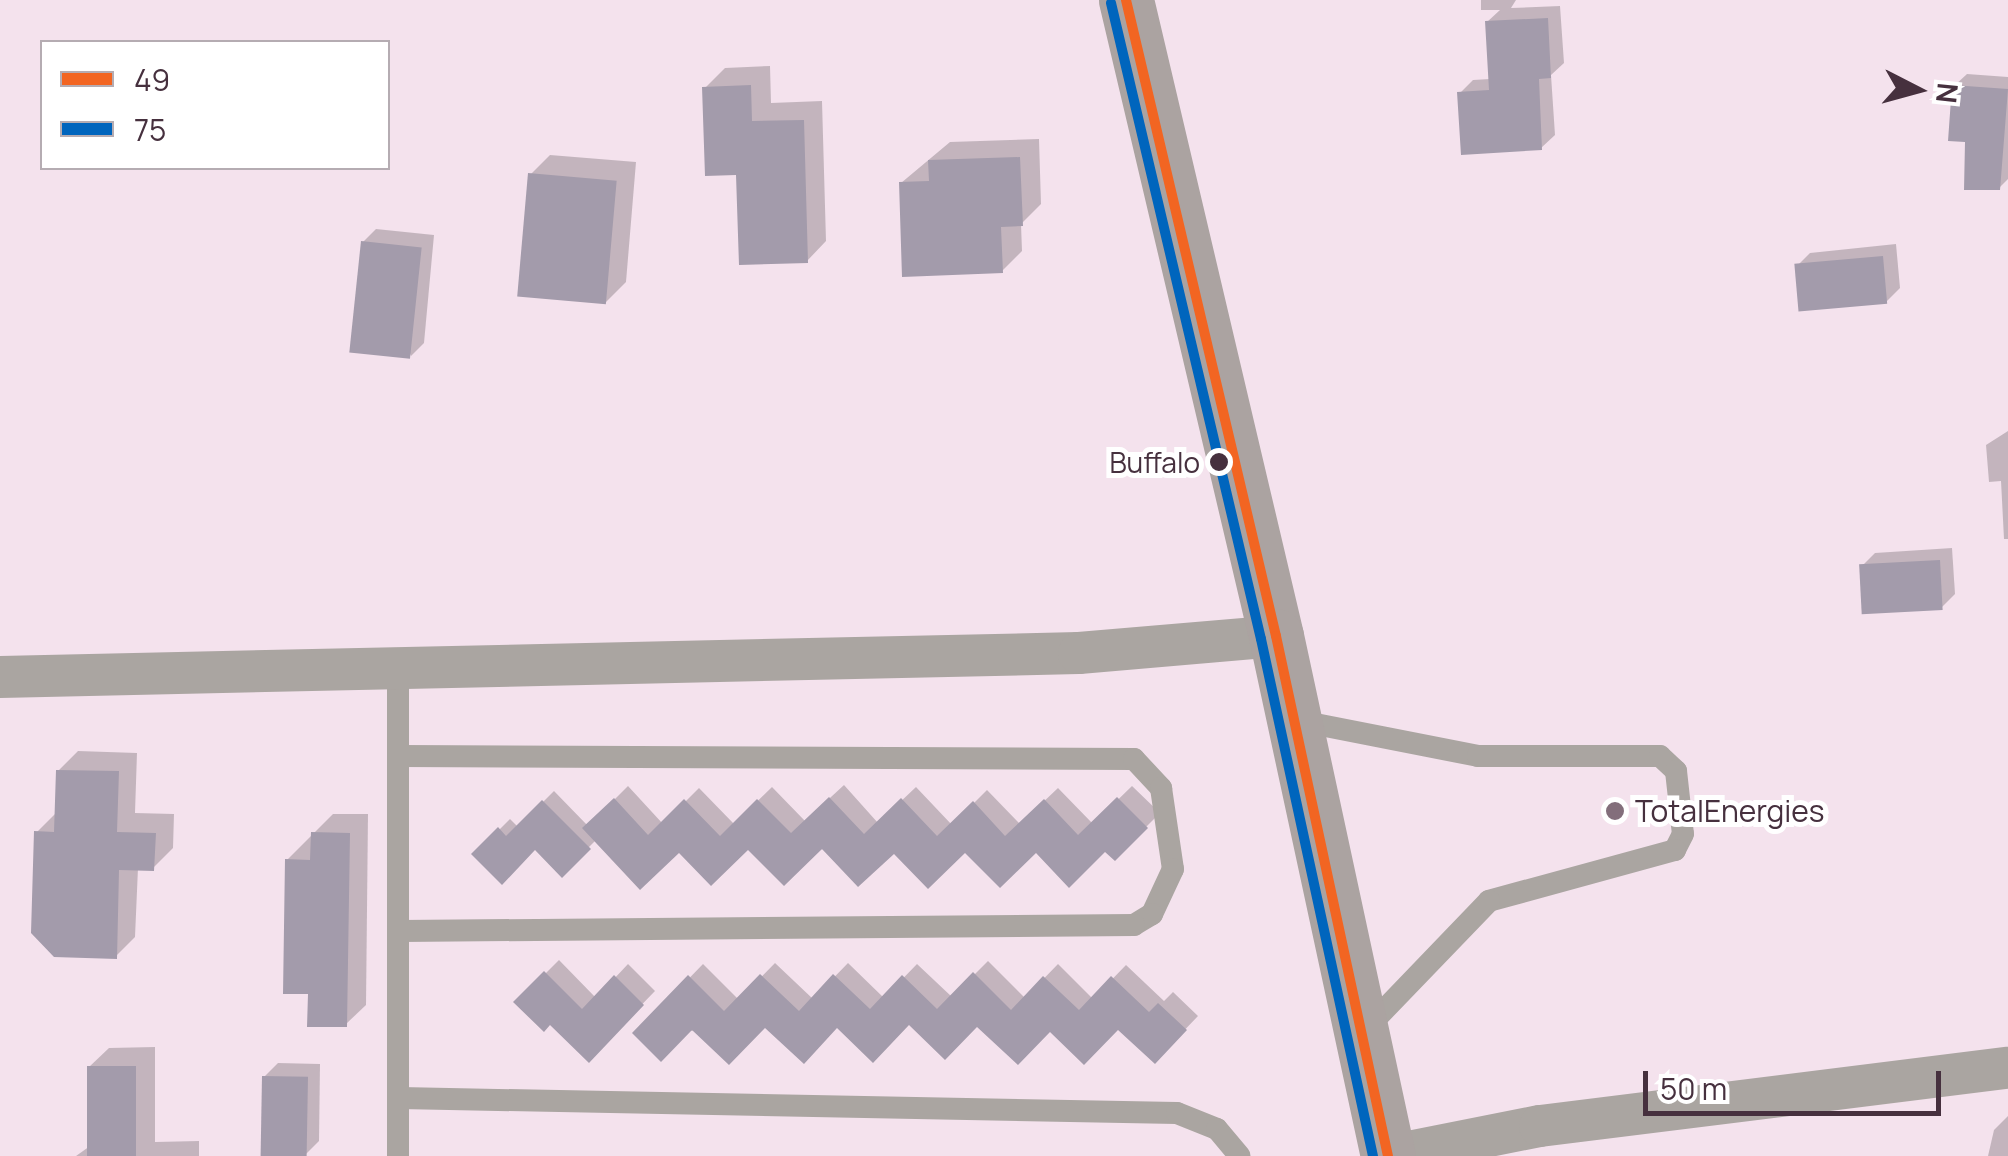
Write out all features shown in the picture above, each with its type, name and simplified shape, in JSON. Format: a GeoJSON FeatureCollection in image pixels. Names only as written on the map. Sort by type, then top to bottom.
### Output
{"type":"FeatureCollection","features":[{"type":"Feature","properties":{"kind":"main road"},"geometry":{"type":"LineString","coordinates":[[1126,0],[1276,636],[1388,1156]]}},
{"type":"Feature","properties":{"kind":"street"},"geometry":{"type":"LineString","coordinates":[[0,677],[1079,654],[1276,636]]}},
{"type":"Feature","properties":{"kind":"street"},"geometry":{"type":"LineString","coordinates":[[1388,1156],[1540,1126],[2008,1068]]}},
{"type":"Feature","properties":{"kind":"lane"},"geometry":{"type":"LineString","coordinates":[[398,670],[402,931],[398,1156]]}},
{"type":"Feature","properties":{"kind":"lane"},"geometry":{"type":"LineString","coordinates":[[1295,720],[1478,756],[1660,756],[1676,771],[1683,834],[1674,850],[1490,900],[1362,1034]]}},
{"type":"Feature","properties":{"kind":"lane"},"geometry":{"type":"LineString","coordinates":[[400,756],[1134,759],[1161,788],[1172,868],[1152,914],[1134,926],[402,931]]}},
{"type":"Feature","properties":{"kind":"lane"},"geometry":{"type":"LineString","coordinates":[[400,1098],[1177,1114],[1217,1128],[1240,1156]]}},
{"type":"Feature","properties":{"kind":"building"},"geometry":{"type":"Polygon","coordinates":[[[1548,18],[1551,78],[1539,79],[1542,150],[1461,155],[1457,92],[1489,90],[1485,21],[1548,18]]]}},
{"type":"Feature","properties":{"kind":"building"},"geometry":{"type":"Polygon","coordinates":[[[751,85],[752,121],[804,120],[808,263],[739,265],[736,175],[705,176],[702,87],[751,85]]]}},
{"type":"Feature","properties":{"kind":"building"},"geometry":{"type":"Polygon","coordinates":[[[1952,85],[2008,89],[2000,190],[1964,190],[1965,142],[1948,141],[1952,85]]]}},
{"type":"Feature","properties":{"kind":"building"},"geometry":{"type":"Polygon","coordinates":[[[1020,157],[1023,226],[1001,227],[1003,273],[902,277],[899,182],[929,181],[928,160],[1020,157]]]}},
{"type":"Feature","properties":{"kind":"building"},"geometry":{"type":"Polygon","coordinates":[[[528,173],[617,181],[606,304],[517,297],[528,173]]]}},
{"type":"Feature","properties":{"kind":"building"},"geometry":{"type":"Polygon","coordinates":[[[361,241],[422,247],[410,359],[349,352],[361,241]]]}},
{"type":"Feature","properties":{"kind":"building"},"geometry":{"type":"Polygon","coordinates":[[[1883,256],[1887,304],[1799,312],[1794,264],[1883,256]]]}},
{"type":"Feature","properties":{"kind":"building"},"geometry":{"type":"Polygon","coordinates":[[[1940,560],[1943,610],[1862,614],[1859,564],[1940,560]]]}},
{"type":"Feature","properties":{"kind":"building"},"geometry":{"type":"Polygon","coordinates":[[[56,770],[119,771],[117,832],[156,833],[154,871],[119,870],[117,959],[54,957],[31,933],[34,831],[54,832],[56,770]]]}},
{"type":"Feature","properties":{"kind":"building"},"geometry":{"type":"Polygon","coordinates":[[[829,797],[864,834],[901,798],[937,836],[973,801],[1005,836],[1044,799],[1078,835],[1117,797],[1148,828],[1115,861],[1105,852],[1069,888],[1036,853],[1000,888],[965,853],[928,889],[894,854],[858,887],[822,849],[784,886],[748,850],[711,886],[679,853],[640,890],[582,828],[614,798],[648,835],[684,799],[720,836],[757,799],[791,833],[829,797]]]}},
{"type":"Feature","properties":{"kind":"building"},"geometry":{"type":"Polygon","coordinates":[[[542,800],[591,849],[562,878],[535,850],[502,885],[471,854],[498,827],[506,836],[542,800]]]}},
{"type":"Feature","properties":{"kind":"building"},"geometry":{"type":"Polygon","coordinates":[[[311,832],[350,833],[347,1027],[307,1027],[308,994],[283,994],[285,859],[310,860],[311,832]]]}},
{"type":"Feature","properties":{"kind":"building"},"geometry":{"type":"Polygon","coordinates":[[[544,971],[582,1009],[614,975],[644,1005],[589,1063],[550,1025],[544,1032],[513,1002],[544,971]]]}},
{"type":"Feature","properties":{"kind":"building"},"geometry":{"type":"Polygon","coordinates":[[[973,972],[1011,1010],[1043,976],[1079,1010],[1111,976],[1149,1012],[1158,1003],[1187,1030],[1155,1064],[1118,1030],[1084,1065],[1050,1032],[1018,1065],[977,1027],[945,1060],[909,1025],[873,1063],[837,1028],[804,1064],[765,1028],[729,1065],[692,1030],[661,1062],[632,1033],[688,975],[724,1011],[760,974],[799,1011],[833,974],[870,1009],[902,975],[937,1009],[973,972]]]}},
{"type":"Feature","properties":{"kind":"building"},"geometry":{"type":"Polygon","coordinates":[[[87,1066],[136,1066],[136,1156],[87,1156],[87,1066]]]}},
{"type":"Feature","properties":{"kind":"building"},"geometry":{"type":"Polygon","coordinates":[[[262,1076],[308,1077],[307,1156],[261,1156],[262,1076]]]}},
{"type":"Feature","properties":{"kind":"transit line","name":"49"},"geometry":{"type":"LineString","coordinates":[[1126,0],[1276,636],[1388,1156]]}},
{"type":"Feature","properties":{"kind":"transit line","name":"75"},"geometry":{"type":"LineString","coordinates":[[1111,3],[1261,639],[1373,1156]]}},
{"type":"Feature","properties":{"kind":"place","name":"Buffalo"},"geometry":{"type":"Point","coordinates":[1219,462]}},
{"type":"Feature","properties":{"kind":"place","name":"TotalEnergies"},"geometry":{"type":"Point","coordinates":[1615,811]}}]}
